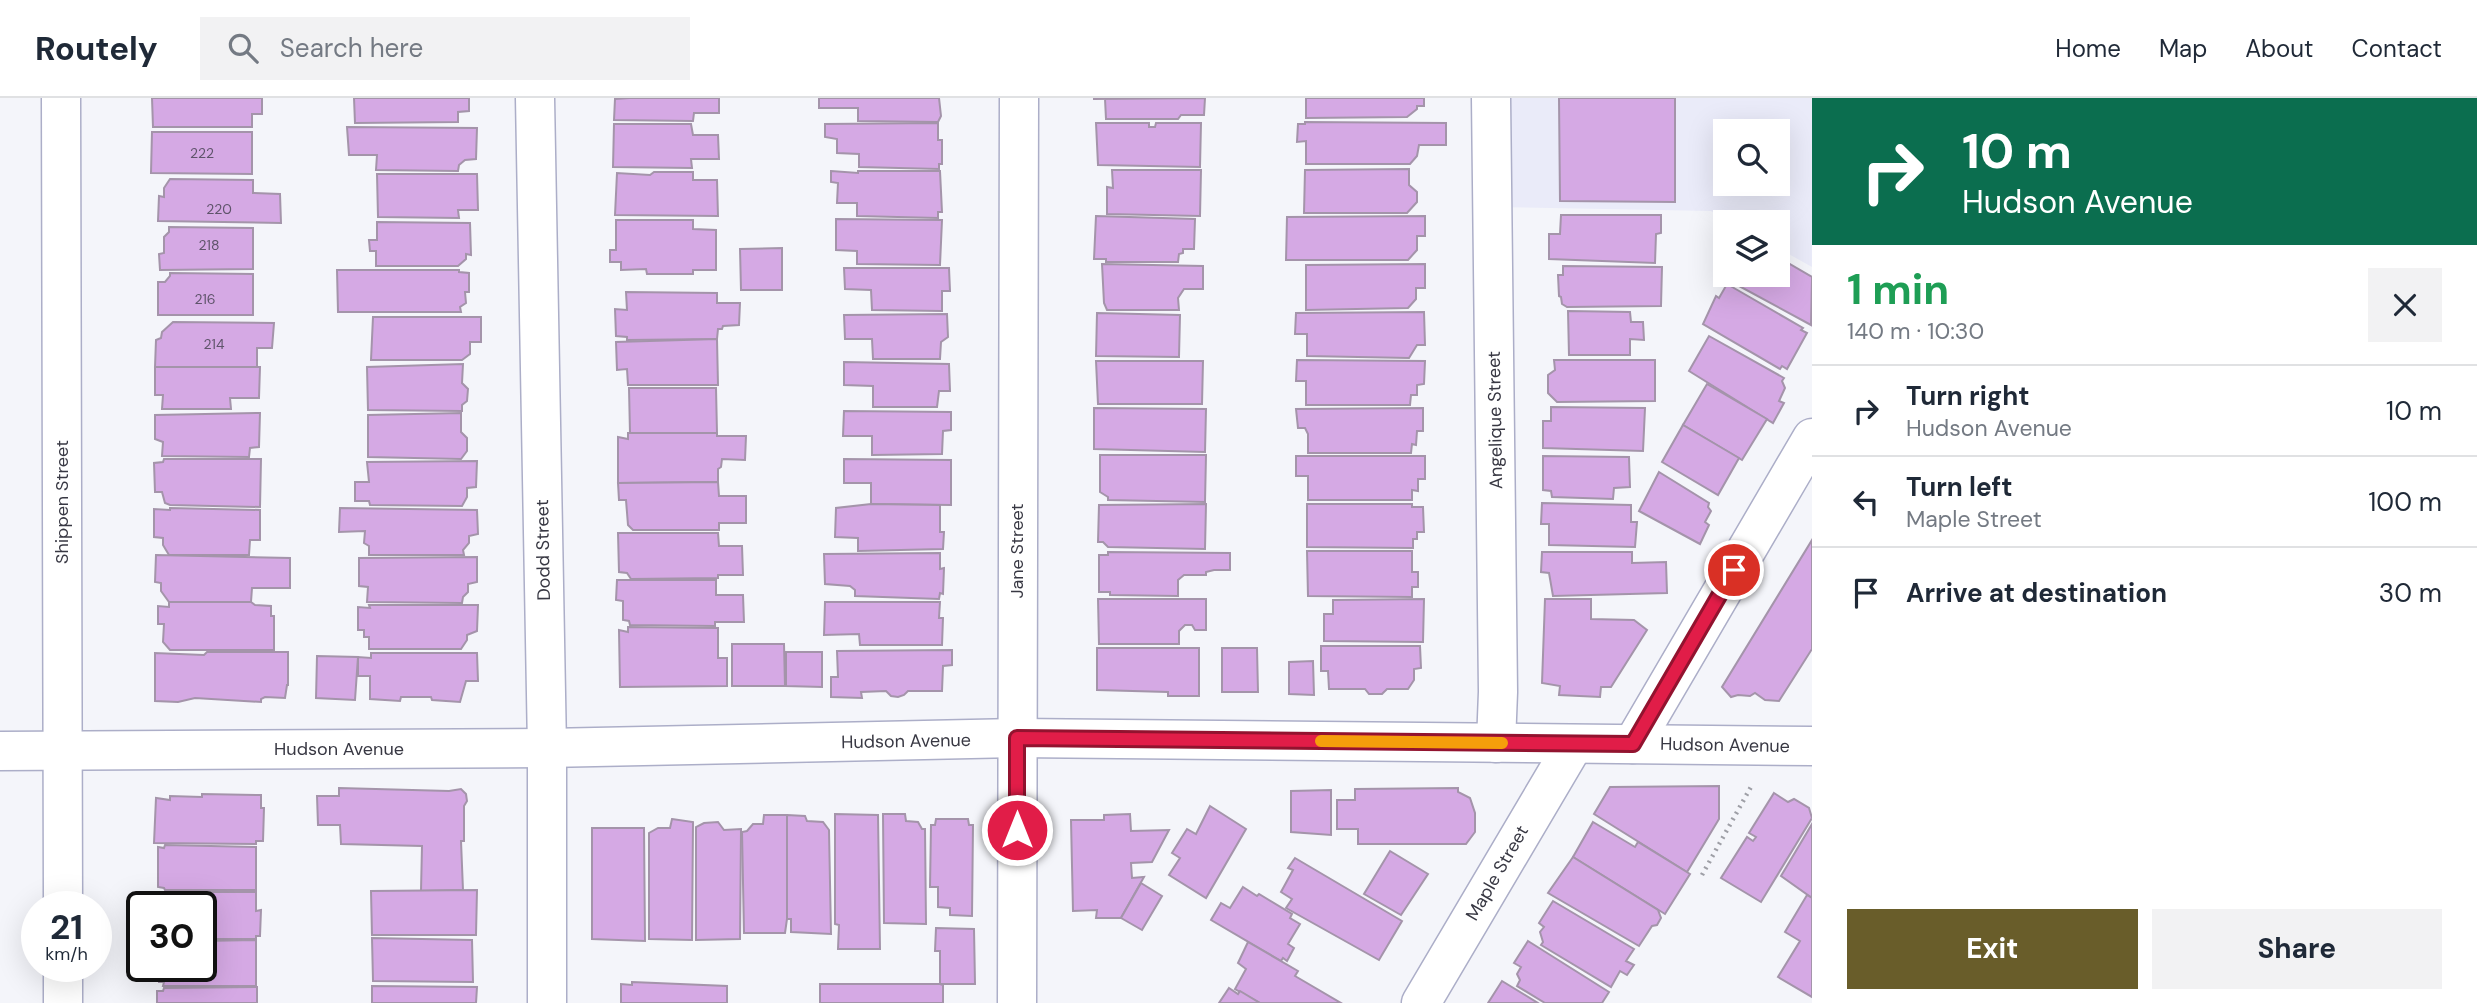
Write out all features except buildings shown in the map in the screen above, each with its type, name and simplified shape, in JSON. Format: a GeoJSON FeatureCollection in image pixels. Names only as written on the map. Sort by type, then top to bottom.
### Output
{"type":"FeatureCollection","features":[{"type":"Feature","properties":{"kind":"street","name":"Shippen Street"},"geometry":{"type":"LineString","coordinates":[[61,98],[63,891]]}},
{"type":"Feature","properties":{"kind":"street","name":"Dodd Street"},"geometry":{"type":"LineString","coordinates":[[535,98],[547,748],[547,1003]]}},
{"type":"Feature","properties":{"kind":"street","name":"Jane Street"},"geometry":{"type":"LineString","coordinates":[[1017,1003],[1019,98]]}},
{"type":"Feature","properties":{"kind":"street","name":"Angelique Street"},"geometry":{"type":"LineString","coordinates":[[1491,98],[1498,692],[1496,743]]}},
{"type":"Feature","properties":{"kind":"street"},"geometry":{"type":"LineString","coordinates":[[1633,744],[1812,438]]}},
{"type":"Feature","properties":{"kind":"street","name":"Hudson Avenue"},"geometry":{"type":"LineString","coordinates":[[0,751],[547,748],[1017,738],[1812,746]]}},
{"type":"Feature","properties":{"kind":"street","name":"Maple Street"},"geometry":{"type":"LineString","coordinates":[[1421,1003],[1574,744]]}},
{"type":"Feature","properties":{"kind":"street"},"geometry":{"type":"LineString","coordinates":[[63,982],[63,1003]]}},
{"type":"Feature","properties":{"kind":"path"},"geometry":{"type":"LineString","coordinates":[[1702,875],[1754,782]]}},
{"type":"Feature","properties":{"kind":"shaded area"},"geometry":{"type":"Polygon","coordinates":[[[1491,98],[1812,98],[1812,267],[1790,255],[1790,210],[1492,207],[1491,98]]]}},
{"type":"Feature","properties":{"kind":"slow traffic"},"geometry":{"type":"LineString","coordinates":[[1321,741],[1502,743]]}},
{"type":"Feature","properties":{"kind":"route"},"geometry":{"type":"LineString","coordinates":[[1017,830],[1017,738],[1633,744],[1734,570]]}}]}
